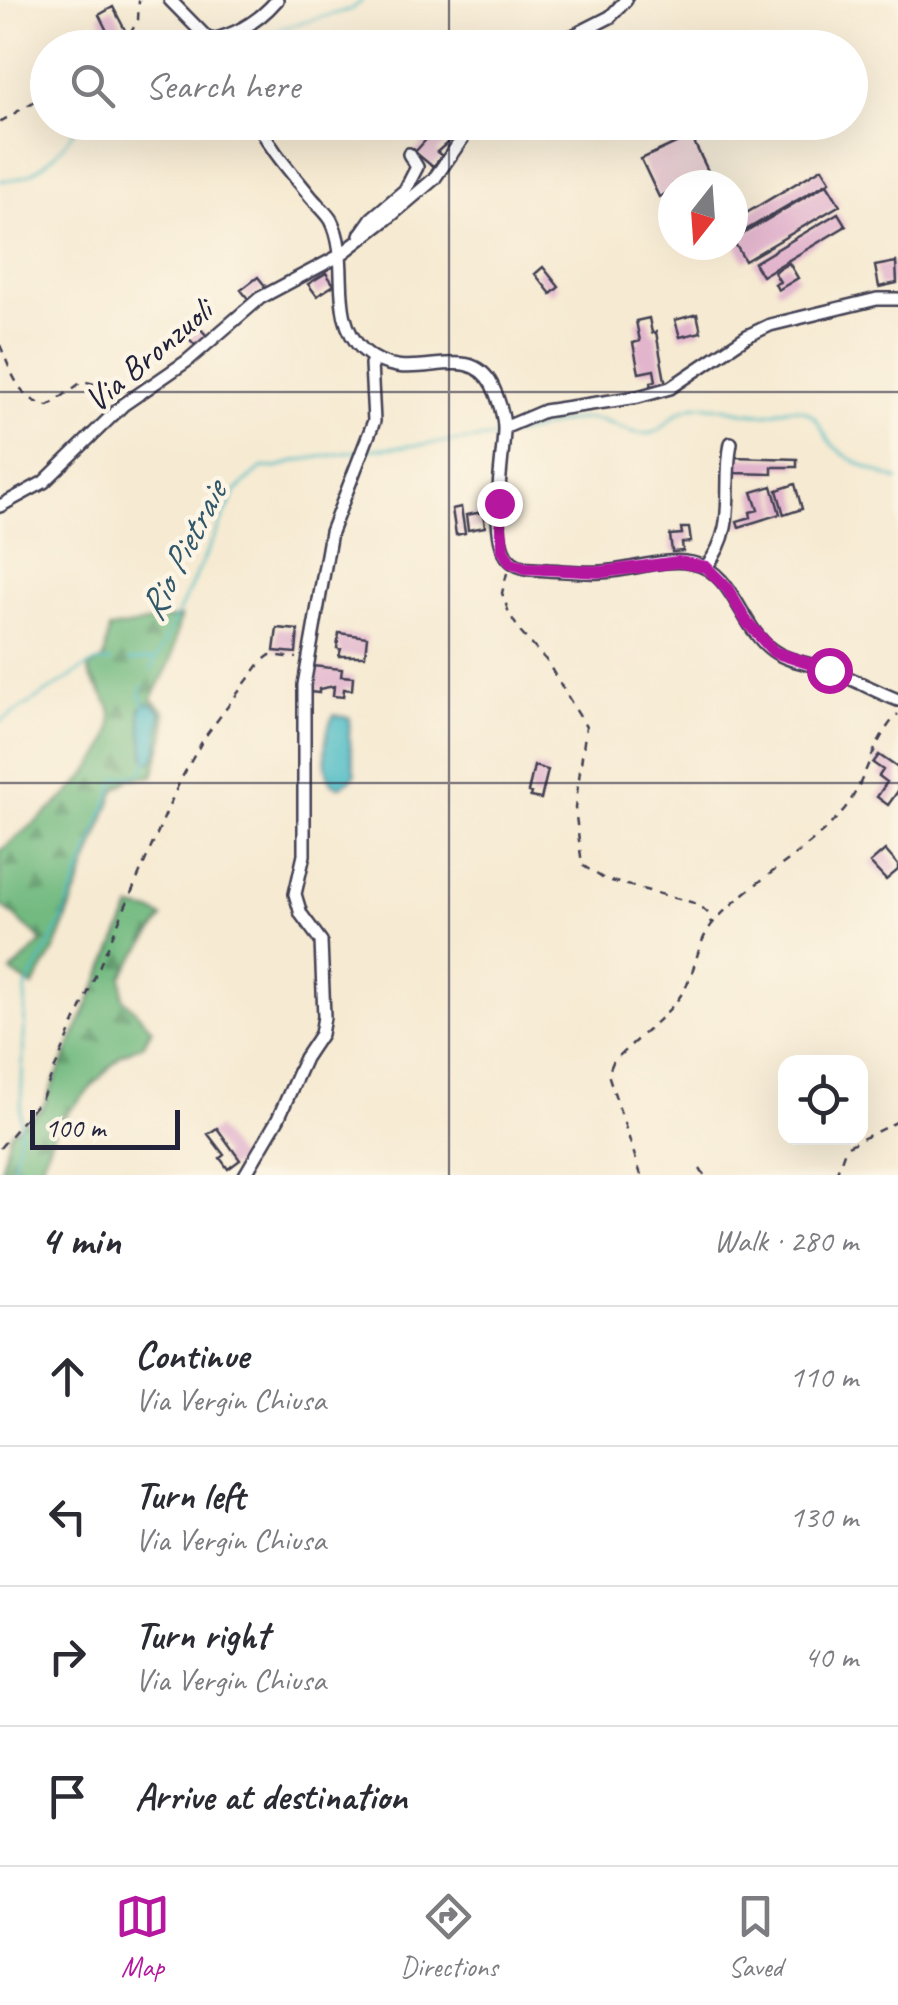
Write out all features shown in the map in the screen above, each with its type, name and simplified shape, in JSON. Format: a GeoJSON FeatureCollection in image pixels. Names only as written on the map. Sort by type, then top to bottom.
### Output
{"type":"FeatureCollection","features":[{"type":"Feature","properties":{"kind":"street"},"geometry":{"type":"LineString","coordinates":[[170,0],[200,30]]}},
{"type":"Feature","properties":{"kind":"street"},"geometry":{"type":"LineString","coordinates":[[241,30],[278,0]]}},
{"type":"Feature","properties":{"kind":"street"},"geometry":{"type":"LineString","coordinates":[[587,30],[626,0]]}},
{"type":"Feature","properties":{"kind":"street"},"geometry":{"type":"LineString","coordinates":[[270,140],[331,220],[339,256],[344,322],[358,346],[374,359],[410,369],[459,362],[479,368],[492,386],[504,428],[498,469],[499,503],[503,550],[510,562],[525,568],[602,572],[678,562],[706,567],[727,588],[747,622],[774,652],[829,670],[898,700]]}},
{"type":"Feature","properties":{"kind":"street"},"geometry":{"type":"LineString","coordinates":[[361,239],[434,179],[461,140]]}},
{"type":"Feature","properties":{"kind":"street"},"geometry":{"type":"LineString","coordinates":[[361,239],[360,234],[372,218],[405,190],[417,167],[409,154]]}},
{"type":"Feature","properties":{"kind":"street","name":"Via Bronzuoli"},"geometry":{"type":"LineString","coordinates":[[0,506],[44,482],[123,405],[187,362],[260,298],[339,256],[361,239]]}},
{"type":"Feature","properties":{"kind":"street"},"geometry":{"type":"LineString","coordinates":[[504,428],[544,412],[670,388],[747,336],[770,326],[877,300],[898,299]]}},
{"type":"Feature","properties":{"kind":"street"},"geometry":{"type":"LineString","coordinates":[[245,1175],[321,1034],[324,1016],[321,942],[300,914],[295,894],[304,855],[304,685],[330,532],[374,421],[374,359]]}},
{"type":"Feature","properties":{"kind":"street"},"geometry":{"type":"LineString","coordinates":[[706,567],[725,534],[729,509],[726,464],[731,443]]}},
{"type":"Feature","properties":{"kind":"path"},"geometry":{"type":"LineString","coordinates":[[132,30],[138,20],[139,0]]}},
{"type":"Feature","properties":{"kind":"path"},"geometry":{"type":"LineString","coordinates":[[0,122],[30,104]]}},
{"type":"Feature","properties":{"kind":"path"},"geometry":{"type":"LineString","coordinates":[[0,344],[18,386],[35,403],[49,406],[84,381],[102,386],[123,405]]}},
{"type":"Feature","properties":{"kind":"path"},"geometry":{"type":"LineString","coordinates":[[510,562],[502,593],[509,613],[546,660],[586,727],[575,808],[582,865],[604,880],[698,904],[709,914],[712,924]]}},
{"type":"Feature","properties":{"kind":"path"},"geometry":{"type":"LineString","coordinates":[[0,1148],[34,1108],[180,781],[204,738],[261,662],[270,656],[308,660]]}},
{"type":"Feature","properties":{"kind":"path"},"geometry":{"type":"LineString","coordinates":[[640,1175],[608,1074],[613,1062],[684,992],[712,924],[741,896],[801,853],[844,810],[885,727],[898,714]]}},
{"type":"Feature","properties":{"kind":"path"},"geometry":{"type":"LineString","coordinates":[[836,1175],[846,1148],[898,1122]]}},
{"type":"Feature","properties":{"kind":"path"},"geometry":{"type":"LineString","coordinates":[[700,1170],[704,1175]]}},
{"type":"Feature","properties":{"kind":"green space"},"geometry":{"type":"Polygon","coordinates":[[[180,617],[171,661],[152,699],[165,712],[165,734],[153,776],[130,779],[115,790],[56,947],[33,987],[11,972],[43,941],[0,904],[0,851],[74,788],[104,749],[111,729],[110,709],[88,668],[104,659],[109,629],[180,617]]]}},
{"type":"Feature","properties":{"kind":"green space"},"geometry":{"type":"Polygon","coordinates":[[[131,908],[163,918],[122,976],[123,998],[152,1029],[144,1044],[121,1055],[56,1126],[38,1175],[0,1175],[10,1133],[42,1109],[131,908]]]}},
{"type":"Feature","properties":{"kind":"water"},"geometry":{"type":"Polygon","coordinates":[[[146,703],[161,713],[158,750],[152,762],[145,759],[140,709],[146,703]]]}},
{"type":"Feature","properties":{"kind":"water"},"geometry":{"type":"Polygon","coordinates":[[[334,715],[350,718],[355,775],[344,785],[335,785],[326,768],[326,739],[334,715]]]}},
{"type":"Feature","properties":{"kind":"building"},"geometry":{"type":"Polygon","coordinates":[[[113,7],[125,30],[106,30],[99,15],[113,7]]]}},
{"type":"Feature","properties":{"kind":"building"},"geometry":{"type":"Polygon","coordinates":[[[426,140],[450,140],[437,152],[442,156],[433,167],[415,152],[426,140]]]}},
{"type":"Feature","properties":{"kind":"building"},"geometry":{"type":"Polygon","coordinates":[[[682,140],[693,140],[708,170],[658,170],[658,195],[641,159],[682,140]]]}},
{"type":"Feature","properties":{"kind":"building"},"geometry":{"type":"Polygon","coordinates":[[[822,168],[830,181],[748,229],[748,212],[822,168]]]}},
{"type":"Feature","properties":{"kind":"building"},"geometry":{"type":"Polygon","coordinates":[[[827,184],[840,205],[748,259],[748,231],[827,184]]]}},
{"type":"Feature","properties":{"kind":"building"},"geometry":{"type":"Polygon","coordinates":[[[838,213],[846,226],[762,276],[754,263],[838,213]]]}},
{"type":"Feature","properties":{"kind":"building"},"geometry":{"type":"Polygon","coordinates":[[[896,262],[897,283],[879,287],[875,266],[896,262]]]}},
{"type":"Feature","properties":{"kind":"building"},"geometry":{"type":"Polygon","coordinates":[[[789,263],[798,278],[778,290],[775,284],[780,282],[774,272],[789,263]]]}},
{"type":"Feature","properties":{"kind":"building"},"geometry":{"type":"Polygon","coordinates":[[[543,267],[559,287],[551,294],[535,274],[543,267]]]}},
{"type":"Feature","properties":{"kind":"building"},"geometry":{"type":"Polygon","coordinates":[[[326,273],[334,285],[317,296],[308,284],[326,273]]]}},
{"type":"Feature","properties":{"kind":"building"},"geometry":{"type":"Polygon","coordinates":[[[258,277],[266,287],[249,300],[241,290],[258,277]]]}},
{"type":"Feature","properties":{"kind":"building"},"geometry":{"type":"Polygon","coordinates":[[[697,314],[701,332],[680,337],[675,320],[697,314]]]}},
{"type":"Feature","properties":{"kind":"building"},"geometry":{"type":"Polygon","coordinates":[[[196,316],[202,322],[198,326],[207,336],[196,346],[181,330],[196,316]]]}},
{"type":"Feature","properties":{"kind":"building"},"geometry":{"type":"Polygon","coordinates":[[[649,318],[652,333],[656,332],[666,386],[652,388],[651,382],[656,381],[654,370],[639,373],[633,343],[640,341],[636,321],[649,318]]]}},
{"type":"Feature","properties":{"kind":"building"},"geometry":{"type":"Polygon","coordinates":[[[733,457],[797,459],[797,467],[772,467],[772,474],[733,473],[733,457]]]}},
{"type":"Feature","properties":{"kind":"building"},"geometry":{"type":"Polygon","coordinates":[[[795,484],[802,509],[784,515],[777,490],[795,484]]]}},
{"type":"Feature","properties":{"kind":"building"},"geometry":{"type":"Polygon","coordinates":[[[772,486],[780,514],[739,527],[737,521],[758,510],[752,492],[772,486]]]}},
{"type":"Feature","properties":{"kind":"building"},"geometry":{"type":"Polygon","coordinates":[[[461,507],[465,533],[456,535],[452,509],[461,507]]]}},
{"type":"Feature","properties":{"kind":"building"},"geometry":{"type":"Polygon","coordinates":[[[483,512],[485,527],[468,530],[466,515],[483,512]]]}},
{"type":"Feature","properties":{"kind":"building"},"geometry":{"type":"Polygon","coordinates":[[[681,528],[689,528],[691,542],[682,543],[683,551],[672,552],[670,535],[682,534],[681,528]]]}},
{"type":"Feature","properties":{"kind":"building"},"geometry":{"type":"Polygon","coordinates":[[[277,628],[298,630],[296,653],[274,651],[277,628]]]}},
{"type":"Feature","properties":{"kind":"building"},"geometry":{"type":"Polygon","coordinates":[[[339,633],[367,637],[365,656],[339,656],[339,633]]]}},
{"type":"Feature","properties":{"kind":"building"},"geometry":{"type":"Polygon","coordinates":[[[312,666],[342,669],[341,676],[353,677],[352,690],[344,689],[343,697],[333,696],[334,686],[319,689],[319,693],[309,692],[312,666]]]}},
{"type":"Feature","properties":{"kind":"building"},"geometry":{"type":"Polygon","coordinates":[[[879,755],[898,768],[898,791],[888,805],[877,797],[887,782],[879,776],[883,770],[873,763],[879,755]]]}},
{"type":"Feature","properties":{"kind":"building"},"geometry":{"type":"Polygon","coordinates":[[[534,766],[548,770],[541,799],[530,797],[528,792],[534,766]]]}},
{"type":"Feature","properties":{"kind":"building"},"geometry":{"type":"Polygon","coordinates":[[[885,850],[898,865],[898,870],[886,880],[870,863],[885,850]]]}},
{"type":"Feature","properties":{"kind":"building"},"geometry":{"type":"Polygon","coordinates":[[[217,1128],[240,1160],[228,1169],[220,1158],[224,1155],[208,1134],[217,1128]]]}},
{"type":"Feature","properties":{"kind":"waterway"},"geometry":{"type":"LineString","coordinates":[[279,30],[352,9],[363,0]]}},
{"type":"Feature","properties":{"kind":"waterway"},"geometry":{"type":"LineString","coordinates":[[0,180],[36,171],[67,140]]}},
{"type":"Feature","properties":{"kind":"waterway","name":"Rio Pietraie"},"geometry":{"type":"LineString","coordinates":[[510,435],[582,419],[652,433],[678,413],[702,406],[755,414],[797,409],[813,416],[831,443],[845,455],[898,480]]}},
{"type":"Feature","properties":{"kind":"waterway","name":"Rio Pietraie"},"geometry":{"type":"LineString","coordinates":[[366,450],[497,437]]}},
{"type":"Feature","properties":{"kind":"waterway","name":"Rio Pietraie"},"geometry":{"type":"LineString","coordinates":[[151,670],[236,491],[263,467],[277,468],[295,461],[358,451]]}},
{"type":"Feature","properties":{"kind":"waterway"},"geometry":{"type":"LineString","coordinates":[[129,661],[156,659]]}},
{"type":"Feature","properties":{"kind":"waterway"},"geometry":{"type":"LineString","coordinates":[[0,722],[83,669],[97,662],[111,662]]}},
{"type":"Feature","properties":{"kind":"waterway","name":"Rio Pietraie"},"geometry":{"type":"LineString","coordinates":[[143,686],[140,693],[145,706]]}},
{"type":"Feature","properties":{"kind":"waterway","name":"Rio Pietraie"},"geometry":{"type":"LineString","coordinates":[[12,1175],[20,1132],[26,987],[61,923],[117,778],[142,773],[148,758]]}},
{"type":"Feature","properties":{"kind":"route"},"geometry":{"type":"LineString","coordinates":[[499,503],[503,550],[510,562],[525,568],[602,572],[678,562],[706,567],[727,588],[762,642],[790,660],[829,670]]}}]}
